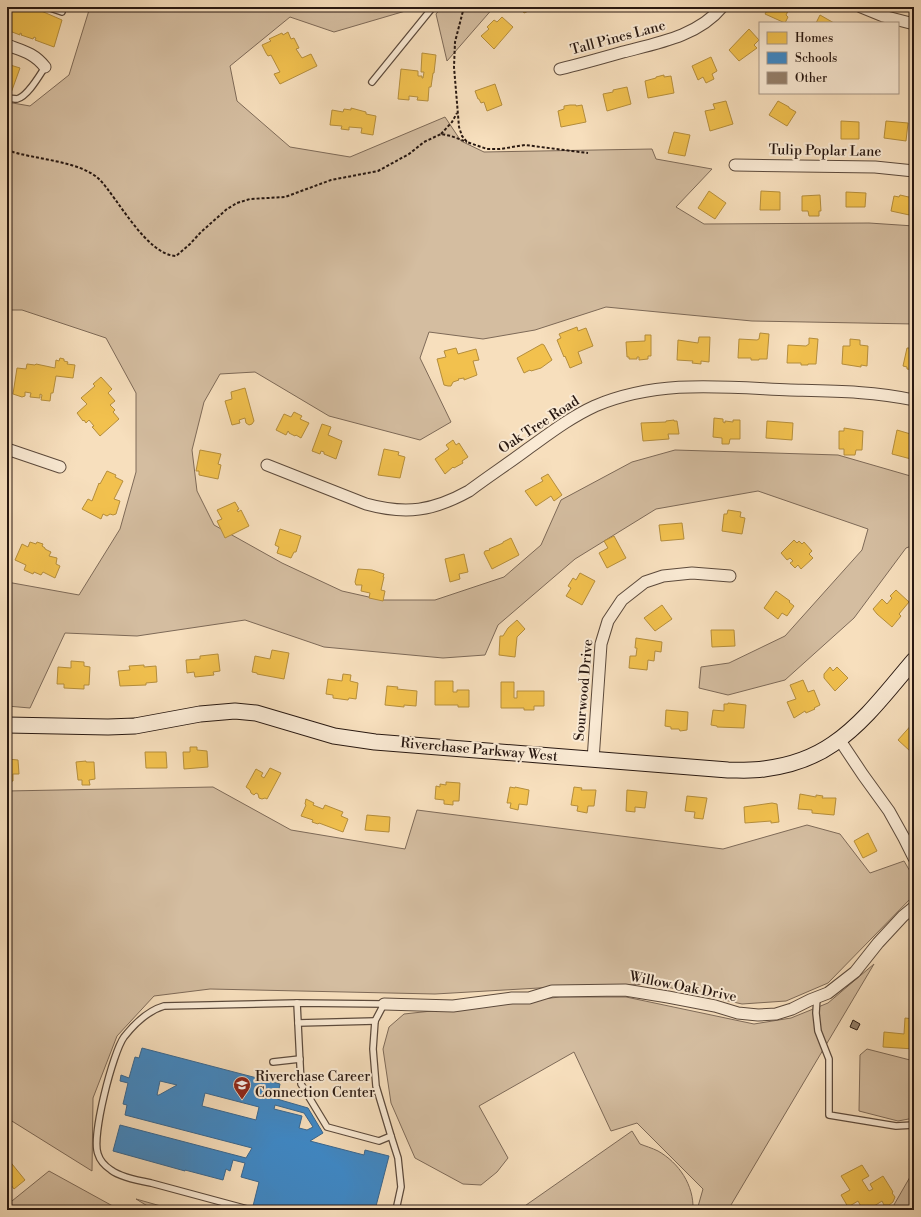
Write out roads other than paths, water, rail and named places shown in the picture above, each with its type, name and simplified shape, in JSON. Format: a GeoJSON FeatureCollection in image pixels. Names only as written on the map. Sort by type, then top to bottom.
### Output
{"type":"FeatureCollection","features":[{"type":"Feature","properties":{"kind":"street","name":"Tall Pines Lane"},"geometry":{"type":"LineString","coordinates":[[560,69],[676,38],[696,28],[715,15],[722,7]]}},
{"type":"Feature","properties":{"kind":"street"},"geometry":{"type":"LineString","coordinates":[[861,7],[883,16],[914,24]]}},
{"type":"Feature","properties":{"kind":"street"},"geometry":{"type":"LineString","coordinates":[[7,45],[30,53],[45,67]]}},
{"type":"Feature","properties":{"kind":"street","name":"Tulip Poplar Lane"},"geometry":{"type":"LineString","coordinates":[[735,165],[875,167],[914,171]]}},
{"type":"Feature","properties":{"kind":"street","name":"Oak Tree Road"},"geometry":{"type":"LineString","coordinates":[[267,465],[366,504],[394,510],[420,510],[445,503],[469,490],[574,418],[604,403],[633,394],[660,388],[695,386],[858,392],[914,400]]}},
{"type":"Feature","properties":{"kind":"street"},"geometry":{"type":"LineString","coordinates":[[7,449],[60,467]]}},
{"type":"Feature","properties":{"kind":"street","name":"Sourwood Drive"},"geometry":{"type":"LineString","coordinates":[[592,760],[601,644],[608,621],[622,600],[645,582],[663,576],[692,573],[730,576]]}},
{"type":"Feature","properties":{"kind":"street","name":"Riverchase Parkway West"},"geometry":{"type":"LineString","coordinates":[[7,725],[108,728],[135,726],[200,714],[235,711],[256,714],[334,736],[375,742],[592,760],[728,770],[752,770],[776,767],[799,761],[812,756],[839,739],[874,707],[914,660]]}},
{"type":"Feature","properties":{"kind":"street"},"geometry":{"type":"LineString","coordinates":[[839,739],[889,811],[914,858]]}},
{"type":"Feature","properties":{"kind":"street","name":"Willow Oak Drive"},"geometry":{"type":"LineString","coordinates":[[384,1004],[454,1006],[512,998],[529,998],[552,991],[625,990],[668,996],[758,1016],[776,1014],[792,1010],[828,993],[855,972],[878,943],[903,916],[914,907]]}},
{"type":"Feature","properties":{"kind":"lane"},"geometry":{"type":"LineString","coordinates":[[47,7],[62,12]]}},
{"type":"Feature","properties":{"kind":"lane"},"geometry":{"type":"LineString","coordinates":[[372,82],[433,7]]}},
{"type":"Feature","properties":{"kind":"lane"},"geometry":{"type":"LineString","coordinates":[[7,98],[17,98],[24,94],[45,67]]}},
{"type":"Feature","properties":{"kind":"lane"},"geometry":{"type":"LineString","coordinates":[[817,997],[816,1013],[818,1031],[828,1059],[829,1115],[896,1126],[914,1125]]}},
{"type":"Feature","properties":{"kind":"lane"},"geometry":{"type":"LineString","coordinates":[[297,1003],[301,1084],[327,1127],[379,1141],[391,1136]]}},
{"type":"Feature","properties":{"kind":"lane"},"geometry":{"type":"LineString","coordinates":[[251,1210],[113,1172],[102,1163],[97,1153],[96,1142],[100,1114],[118,1050],[124,1038],[145,1014],[154,1009],[164,1006],[297,1003],[384,1004],[375,1021],[373,1042],[376,1086],[398,1158],[402,1187],[396,1210]]}},
{"type":"Feature","properties":{"kind":"lane"},"geometry":{"type":"LineString","coordinates":[[298,1022],[375,1021]]}},
{"type":"Feature","properties":{"kind":"lane"},"geometry":{"type":"LineString","coordinates":[[273,1062],[300,1059]]}},
{"type":"Feature","properties":{"kind":"place","name":"Riverchase Career Connection Center"},"geometry":{"type":"Point","coordinates":[242,1100]}}]}
